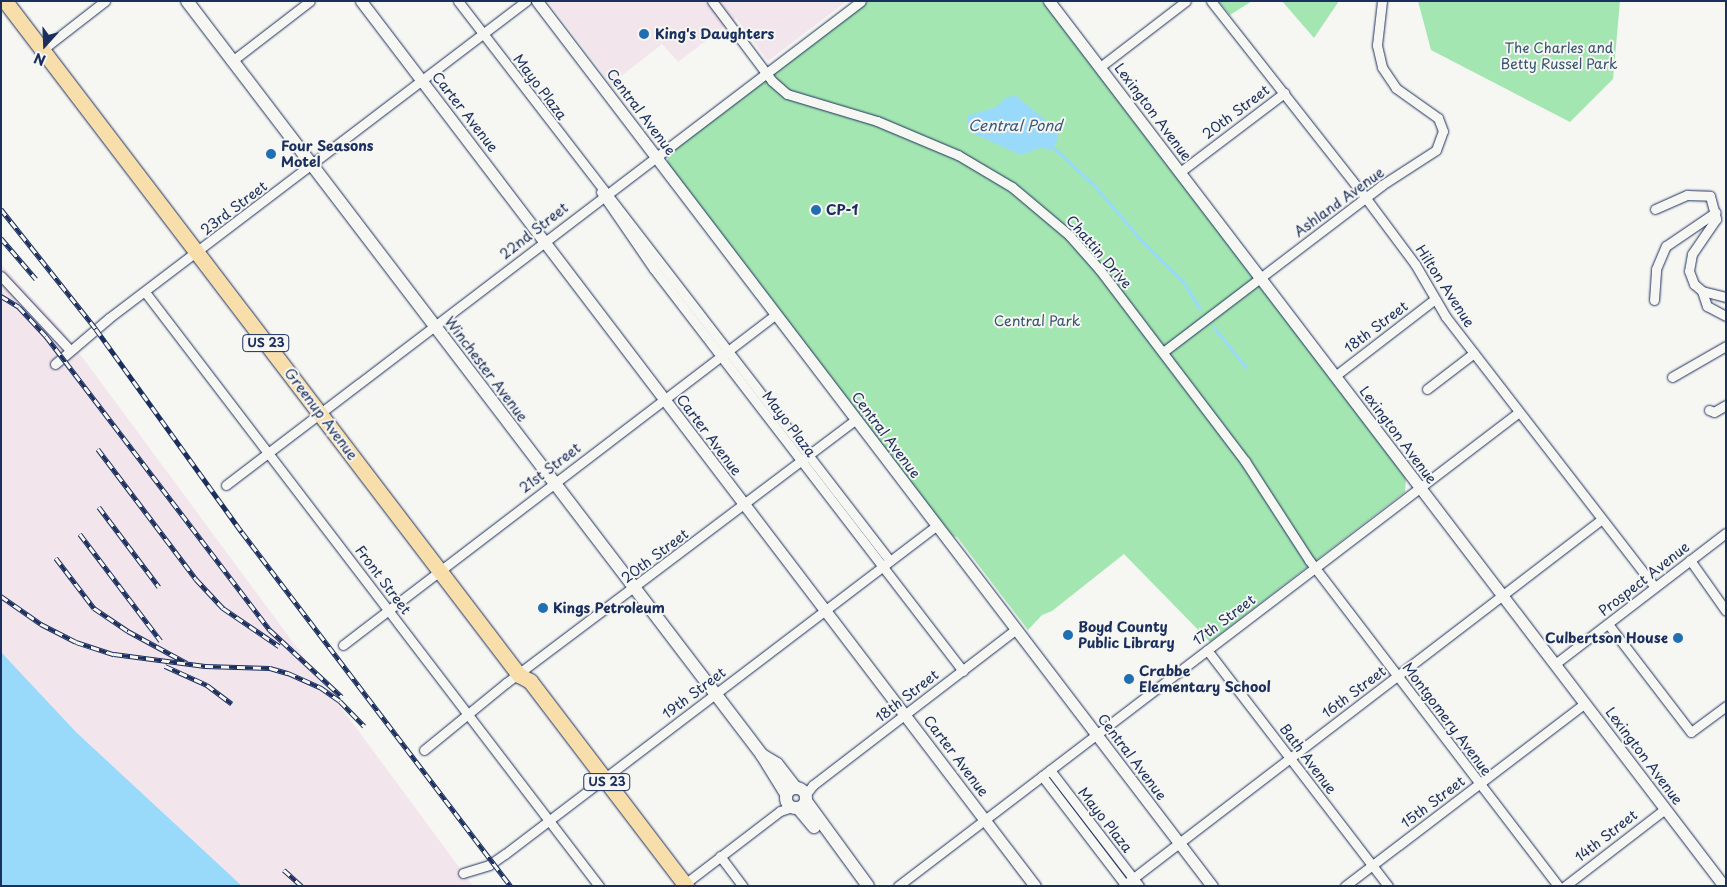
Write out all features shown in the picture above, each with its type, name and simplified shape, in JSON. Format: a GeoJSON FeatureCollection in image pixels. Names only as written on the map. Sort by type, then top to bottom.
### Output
{"type":"FeatureCollection","features":[{"type":"Feature","properties":{"kind":"highway","name":"Greenup Avenue"},"geometry":{"type":"LineString","coordinates":[[5,1],[46,47],[444,567],[684,885]]}},
{"type":"Feature","properties":{"kind":"highway","name":"Greenup Avenue"},"geometry":{"type":"LineString","coordinates":[[17,1],[46,47]]}},
{"type":"Feature","properties":{"kind":"main road","name":"Winchester Avenue"},"geometry":{"type":"LineString","coordinates":[[187,1],[762,755],[769,770],[796,798],[868,886]]}},
{"type":"Feature","properties":{"kind":"main road","name":"Winchester Avenue"},"geometry":{"type":"LineString","coordinates":[[796,798],[858,886]]}},
{"type":"Feature","properties":{"kind":"street"},"geometry":{"type":"LineString","coordinates":[[46,47],[105,1]]}},
{"type":"Feature","properties":{"kind":"street"},"geometry":{"type":"LineString","coordinates":[[232,61],[310,1]]}},
{"type":"Feature","properties":{"kind":"street","name":"Carter Avenue"},"geometry":{"type":"LineString","coordinates":[[361,1],[1035,886]]}},
{"type":"Feature","properties":{"kind":"street","name":"Mayo Plaza"},"geometry":{"type":"LineString","coordinates":[[458,1],[603,192],[730,350],[890,560]]}},
{"type":"Feature","properties":{"kind":"street","name":"23rd Street"},"geometry":{"type":"LineString","coordinates":[[55,364],[70,350],[145,292],[526,1]]}},
{"type":"Feature","properties":{"kind":"street","name":"Central Avenue"},"geometry":{"type":"LineString","coordinates":[[537,1],[1212,886]]}},
{"type":"Feature","properties":{"kind":"street"},"geometry":{"type":"LineString","coordinates":[[712,1],[766,72]]}},
{"type":"Feature","properties":{"kind":"street","name":"22nd Street"},"geometry":{"type":"LineString","coordinates":[[226,484],[434,326],[603,192],[656,156],[860,1]]}},
{"type":"Feature","properties":{"kind":"street","name":"Lexington Avenue"},"geometry":{"type":"LineString","coordinates":[[1049,1],[1724,886]]}},
{"type":"Feature","properties":{"kind":"street"},"geometry":{"type":"LineString","coordinates":[[1100,67],[1186,1]]}},
{"type":"Feature","properties":{"kind":"street","name":"Hilton Avenue"},"geometry":{"type":"LineString","coordinates":[[1211,1],[1415,264],[1435,299],[1474,353],[1655,588]]}},
{"type":"Feature","properties":{"kind":"street","name":"Ashland Avenue"},"geometry":{"type":"LineString","coordinates":[[1163,352],[1365,198],[1428,158],[1436,150],[1443,131],[1432,111],[1396,88],[1382,68],[1377,45],[1382,1]]}},
{"type":"Feature","properties":{"kind":"street","name":"Chattin Drive"},"geometry":{"type":"LineString","coordinates":[[766,72],[787,94],[853,112],[933,143],[1012,187],[1053,220],[1084,251],[1246,461],[1315,568]]}},
{"type":"Feature","properties":{"kind":"street","name":"20th Street"},"geometry":{"type":"LineString","coordinates":[[1180,172],[1284,93]]}},
{"type":"Feature","properties":{"kind":"street","name":"Mayo Plaza"},"geometry":{"type":"LineString","coordinates":[[603,192],[721,357],[963,671]]}},
{"type":"Feature","properties":{"kind":"street"},"geometry":{"type":"LineString","coordinates":[[1655,209],[1679,198],[1704,194],[1710,196],[1716,212],[1713,227],[1697,246],[1690,260],[1691,278],[1702,291],[1707,306],[1726,316]]}},
{"type":"Feature","properties":{"kind":"street"},"geometry":{"type":"LineString","coordinates":[[1654,300],[1656,269],[1666,246],[1674,238],[1716,212]]}},
{"type":"Feature","properties":{"kind":"street"},"geometry":{"type":"LineString","coordinates":[[1,276],[70,350]]}},
{"type":"Feature","properties":{"kind":"street"},"geometry":{"type":"LineString","coordinates":[[1702,291],[1726,297]]}},
{"type":"Feature","properties":{"kind":"street","name":"Front Street"},"geometry":{"type":"LineString","coordinates":[[145,292],[599,886]]}},
{"type":"Feature","properties":{"kind":"street","name":"18th Street"},"geometry":{"type":"LineString","coordinates":[[1335,376],[1435,299]]}},
{"type":"Feature","properties":{"kind":"street","name":"21st Street"},"geometry":{"type":"LineString","coordinates":[[343,644],[775,315]]}},
{"type":"Feature","properties":{"kind":"street"},"geometry":{"type":"LineString","coordinates":[[1672,376],[1726,346]]}},
{"type":"Feature","properties":{"kind":"street"},"geometry":{"type":"LineString","coordinates":[[1427,389],[1474,353]]}},
{"type":"Feature","properties":{"kind":"street"},"geometry":{"type":"LineString","coordinates":[[1709,410],[1714,412],[1726,405]]}},
{"type":"Feature","properties":{"kind":"street","name":"17th Street"},"geometry":{"type":"LineString","coordinates":[[898,886],[1519,412]]}},
{"type":"Feature","properties":{"kind":"street","name":"20th Street"},"geometry":{"type":"LineString","coordinates":[[424,750],[468,714],[525,675],[855,420]]}},
{"type":"Feature","properties":{"kind":"street","name":"16th Street"},"geometry":{"type":"LineString","coordinates":[[1125,885],[1136,882],[1179,843],[1602,519]]}},
{"type":"Feature","properties":{"kind":"street","name":"19th Street"},"geometry":{"type":"LineString","coordinates":[[463,873],[498,859],[936,526]]}},
{"type":"Feature","properties":{"kind":"street","name":"Prospect Avenue"},"geometry":{"type":"LineString","coordinates":[[1555,664],[1726,533]]}},
{"type":"Feature","properties":{"kind":"street"},"geometry":{"type":"LineString","coordinates":[[1690,560],[1726,611]]}},
{"type":"Feature","properties":{"kind":"street","name":"Montgomery Avenue"},"geometry":{"type":"LineString","coordinates":[[1315,568],[1558,886]]}},
{"type":"Feature","properties":{"kind":"street"},"geometry":{"type":"LineString","coordinates":[[1608,624],[1691,732],[1726,706]]}},
{"type":"Feature","properties":{"kind":"street","name":"18th Street"},"geometry":{"type":"LineString","coordinates":[[684,885],[1016,630]]}},
{"type":"Feature","properties":{"kind":"street","name":"Bath Avenue"},"geometry":{"type":"LineString","coordinates":[[1207,650],[1388,886]]}},
{"type":"Feature","properties":{"kind":"street","name":"15th Street"},"geometry":{"type":"LineString","coordinates":[[1345,886],[1585,703]]}},
{"type":"Feature","properties":{"kind":"street","name":"Mayo Plaza"},"geometry":{"type":"LineString","coordinates":[[1046,773],[1136,882]]}},
{"type":"Feature","properties":{"kind":"street","name":"Mayo Plaza"},"geometry":{"type":"LineString","coordinates":[[1046,773],[1125,885]]}},
{"type":"Feature","properties":{"kind":"street","name":"14th Street"},"geometry":{"type":"LineString","coordinates":[[1565,886],[1665,809]]}},
{"type":"Feature","properties":{"kind":"street"},"geometry":{"type":"LineString","coordinates":[[720,856],[743,886]]}},
{"type":"Feature","properties":{"kind":"shaded area","name":"King's Daughters"},"geometry":{"type":"Polygon","coordinates":[[[548,1],[847,1],[768,61],[736,18],[678,62],[662,44],[611,84],[548,1]]]}},
{"type":"Feature","properties":{"kind":"shaded area"},"geometry":{"type":"Polygon","coordinates":[[[1,264],[63,331],[473,886],[242,886],[76,732],[1,652],[1,264]]]}},
{"type":"Feature","properties":{"kind":"green space","name":"Central Park"},"geometry":{"type":"Polygon","coordinates":[[[868,1],[1042,1],[1406,478],[1405,492],[1210,642],[1124,554],[1052,611],[1042,615],[1028,630],[957,537],[952,536],[667,163],[669,153],[868,1]]]}},
{"type":"Feature","properties":{"kind":"green space"},"geometry":{"type":"Polygon","coordinates":[[[1218,1],[1252,1],[1230,15],[1218,1]]]}},
{"type":"Feature","properties":{"kind":"green space"},"geometry":{"type":"Polygon","coordinates":[[[1282,1],[1339,1],[1314,38],[1282,1]]]}},
{"type":"Feature","properties":{"kind":"green space","name":"The Charles and Betty Russel Park"},"geometry":{"type":"Polygon","coordinates":[[[1418,1],[1620,1],[1613,79],[1570,122],[1431,50],[1418,1]]]}},
{"type":"Feature","properties":{"kind":"water","name":"Central Pond"},"geometry":{"type":"Polygon","coordinates":[[[1016,96],[1048,122],[1057,133],[1058,140],[1050,151],[1042,147],[1021,155],[970,132],[967,123],[968,116],[996,107],[1006,97],[1016,96]]]}},
{"type":"Feature","properties":{"kind":"water"},"geometry":{"type":"Polygon","coordinates":[[[1,652],[76,732],[242,886],[1,886],[1,652]]]}},
{"type":"Feature","properties":{"kind":"waterway"},"geometry":{"type":"LineString","coordinates":[[1053,147],[1096,187],[1144,243],[1184,282],[1200,309]]}},
{"type":"Feature","properties":{"kind":"waterway"},"geometry":{"type":"LineString","coordinates":[[1214,327],[1246,367]]}},
{"type":"Feature","properties":{"kind":"railway"},"geometry":{"type":"LineString","coordinates":[[1,209],[96,329],[242,532],[511,886]]}},
{"type":"Feature","properties":{"kind":"railway"},"geometry":{"type":"LineString","coordinates":[[1,238],[36,279]]}},
{"type":"Feature","properties":{"kind":"railway"},"geometry":{"type":"LineString","coordinates":[[1,296],[19,307],[46,336],[270,630],[342,697]]}},
{"type":"Feature","properties":{"kind":"railway"},"geometry":{"type":"LineString","coordinates":[[98,449],[196,579],[223,608],[279,646]]}},
{"type":"Feature","properties":{"kind":"railway"},"geometry":{"type":"LineString","coordinates":[[99,507],[159,587]]}},
{"type":"Feature","properties":{"kind":"railway"},"geometry":{"type":"LineString","coordinates":[[80,534],[161,641]]}},
{"type":"Feature","properties":{"kind":"railway"},"geometry":{"type":"LineString","coordinates":[[56,558],[94,608],[128,631],[187,663]]}},
{"type":"Feature","properties":{"kind":"railway"},"geometry":{"type":"LineString","coordinates":[[1,596],[41,624],[76,642],[114,654],[205,666],[270,668],[288,673],[320,687],[340,701],[364,726]]}},
{"type":"Feature","properties":{"kind":"railway"},"geometry":{"type":"LineString","coordinates":[[165,666],[207,685],[232,704]]}},
{"type":"Feature","properties":{"kind":"railway"},"geometry":{"type":"LineString","coordinates":[[284,870],[302,886]]}},
{"type":"Feature","properties":{"kind":"place","name":"King's Daughters"},"geometry":{"type":"Point","coordinates":[644,34]}},
{"type":"Feature","properties":{"kind":"place","name":"Four Seasons Motel"},"geometry":{"type":"Point","coordinates":[271,154]}},
{"type":"Feature","properties":{"kind":"place","name":"CP-1"},"geometry":{"type":"Point","coordinates":[816,210]}},
{"type":"Feature","properties":{"kind":"place","name":"Kings Petroleum"},"geometry":{"type":"Point","coordinates":[543,608]}},
{"type":"Feature","properties":{"kind":"place","name":"Boyd County Public Library"},"geometry":{"type":"Point","coordinates":[1068,635]}},
{"type":"Feature","properties":{"kind":"place","name":"Culbertson House"},"geometry":{"type":"Point","coordinates":[1678,638]}},
{"type":"Feature","properties":{"kind":"place","name":"Crabbe Elementary School"},"geometry":{"type":"Point","coordinates":[1129,679]}}]}
